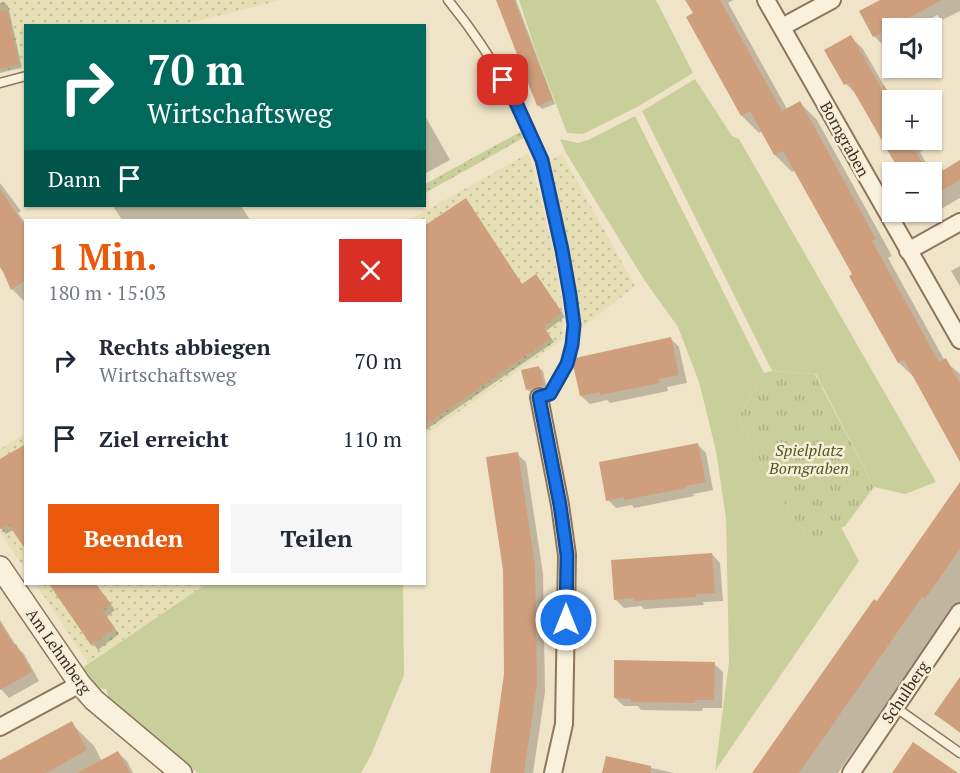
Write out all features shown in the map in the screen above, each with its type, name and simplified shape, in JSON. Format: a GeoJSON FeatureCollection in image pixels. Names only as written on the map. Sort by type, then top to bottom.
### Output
{"type":"FeatureCollection","features":[{"type":"Feature","properties":{"kind":"street","name":"Borngraben"},"geometry":{"type":"LineString","coordinates":[[766,0],[960,340]]}},
{"type":"Feature","properties":{"kind":"street"},"geometry":{"type":"LineString","coordinates":[[782,27],[832,0]]}},
{"type":"Feature","properties":{"kind":"street"},"geometry":{"type":"LineString","coordinates":[[908,251],[960,222]]}},
{"type":"Feature","properties":{"kind":"street"},"geometry":{"type":"LineString","coordinates":[[539,397],[556,482],[567,555],[564,724],[554,773]]}},
{"type":"Feature","properties":{"kind":"street","name":"Am Lehmberg"},"geometry":{"type":"LineString","coordinates":[[0,567],[80,684],[94,700],[181,773]]}},
{"type":"Feature","properties":{"kind":"street","name":"Schulberg"},"geometry":{"type":"LineString","coordinates":[[851,773],[960,612]]}},
{"type":"Feature","properties":{"kind":"street"},"geometry":{"type":"LineString","coordinates":[[0,727],[80,684]]}},
{"type":"Feature","properties":{"kind":"lane"},"geometry":{"type":"LineString","coordinates":[[448,0],[474,32],[513,96],[542,160],[562,250],[574,325],[567,364],[558,383],[550,394],[539,397]]}},
{"type":"Feature","properties":{"kind":"lane"},"geometry":{"type":"LineString","coordinates":[[0,83],[24,77]]}},
{"type":"Feature","properties":{"kind":"lane"},"geometry":{"type":"LineString","coordinates":[[895,707],[960,753]]}},
{"type":"Feature","properties":{"kind":"shaded area"},"geometry":{"type":"Polygon","coordinates":[[[0,0],[281,0],[185,24],[24,24],[24,65],[0,72],[0,0]]]}},
{"type":"Feature","properties":{"kind":"shaded area"},"geometry":{"type":"Polygon","coordinates":[[[529,153],[554,254],[563,311],[562,340],[426,434],[426,219],[411,219],[529,153]]]}},
{"type":"Feature","properties":{"kind":"shaded area"},"geometry":{"type":"Polygon","coordinates":[[[562,154],[635,286],[583,327],[564,226],[546,163],[562,154]]]}},
{"type":"Feature","properties":{"kind":"shaded area"},"geometry":{"type":"Polygon","coordinates":[[[24,435],[24,568],[0,532],[0,449],[24,435]]]}},
{"type":"Feature","properties":{"kind":"shaded area"},"geometry":{"type":"Polygon","coordinates":[[[37,585],[205,585],[88,663],[37,585]]]}},
{"type":"Feature","properties":{"kind":"green space"},"geometry":{"type":"Polygon","coordinates":[[[519,0],[656,0],[693,73],[639,106],[583,134],[567,133],[519,0]]]}},
{"type":"Feature","properties":{"kind":"green space"},"geometry":{"type":"Polygon","coordinates":[[[695,79],[732,136],[739,139],[936,482],[905,494],[874,487],[816,374],[772,371],[642,111],[695,79]]]}},
{"type":"Feature","properties":{"kind":"green space"},"geometry":{"type":"Polygon","coordinates":[[[635,116],[764,373],[738,418],[769,481],[811,543],[841,527],[859,561],[715,771],[729,662],[726,518],[716,451],[699,382],[678,327],[645,281],[566,153],[560,139],[578,143],[588,140],[635,116]]]}},
{"type":"Feature","properties":{"kind":"green space"},"geometry":{"type":"Polygon","coordinates":[[[522,131],[525,137],[426,192],[426,183],[522,131]]]}},
{"type":"Feature","properties":{"kind":"green space","name":"Spielplatz Borngraben"},"geometry":{"type":"Polygon","coordinates":[[[772,371],[815,374],[874,487],[845,526],[811,543],[769,481],[738,418],[764,373],[772,371]]]}},
{"type":"Feature","properties":{"kind":"green space"},"geometry":{"type":"Polygon","coordinates":[[[205,585],[403,585],[404,675],[371,755],[361,773],[198,773],[110,702],[106,689],[98,688],[82,668],[205,585]]]}},
{"type":"Feature","properties":{"kind":"building"},"geometry":{"type":"Polygon","coordinates":[[[496,0],[514,0],[553,100],[537,106],[496,0]]]}},
{"type":"Feature","properties":{"kind":"building"},"geometry":{"type":"Polygon","coordinates":[[[685,0],[720,0],[782,111],[800,101],[876,239],[872,241],[939,362],[946,358],[960,383],[960,462],[904,360],[898,363],[849,276],[852,274],[783,151],[774,155],[750,111],[741,116],[686,17],[693,13],[685,0]]]}},
{"type":"Feature","properties":{"kind":"building"},"geometry":{"type":"Polygon","coordinates":[[[880,0],[942,0],[908,18],[882,18],[882,32],[873,37],[859,11],[880,0]]]}},
{"type":"Feature","properties":{"kind":"building"},"geometry":{"type":"Polygon","coordinates":[[[7,10],[19,64],[0,69],[0,11],[7,10]]]}},
{"type":"Feature","properties":{"kind":"building"},"geometry":{"type":"Polygon","coordinates":[[[851,35],[881,87],[884,85],[887,90],[882,90],[882,141],[849,83],[844,85],[824,50],[851,35]]]}},
{"type":"Feature","properties":{"kind":"building"},"geometry":{"type":"Polygon","coordinates":[[[887,150],[915,150],[922,162],[894,162],[887,150]]]}},
{"type":"Feature","properties":{"kind":"building"},"geometry":{"type":"Polygon","coordinates":[[[960,160],[960,180],[942,190],[942,171],[960,160]]]}},
{"type":"Feature","properties":{"kind":"building"},"geometry":{"type":"Polygon","coordinates":[[[0,189],[24,225],[24,281],[11,290],[0,265],[0,189]]]}},
{"type":"Feature","properties":{"kind":"building"},"geometry":{"type":"Polygon","coordinates":[[[466,198],[522,284],[536,274],[562,313],[543,326],[551,338],[426,425],[426,225],[466,198]]]}},
{"type":"Feature","properties":{"kind":"building"},"geometry":{"type":"Polygon","coordinates":[[[671,337],[679,375],[659,379],[660,383],[600,395],[600,392],[580,396],[573,365],[575,358],[671,337]]]}},
{"type":"Feature","properties":{"kind":"building"},"geometry":{"type":"Polygon","coordinates":[[[539,366],[544,385],[526,390],[521,370],[539,366]]]}},
{"type":"Feature","properties":{"kind":"building"},"geometry":{"type":"Polygon","coordinates":[[[698,443],[706,482],[624,500],[624,497],[606,501],[599,462],[698,443]]]}},
{"type":"Feature","properties":{"kind":"building"},"geometry":{"type":"Polygon","coordinates":[[[24,445],[24,547],[8,524],[0,529],[0,459],[24,445]]]}},
{"type":"Feature","properties":{"kind":"building"},"geometry":{"type":"Polygon","coordinates":[[[518,452],[535,565],[537,683],[524,773],[490,773],[504,674],[503,570],[486,457],[518,452]]]}},
{"type":"Feature","properties":{"kind":"building"},"geometry":{"type":"Polygon","coordinates":[[[960,482],[960,549],[925,599],[922,597],[799,773],[752,773],[874,599],[877,601],[960,482]]]}},
{"type":"Feature","properties":{"kind":"building"},"geometry":{"type":"Polygon","coordinates":[[[712,553],[715,593],[696,594],[696,597],[614,600],[611,560],[712,553]]]}},
{"type":"Feature","properties":{"kind":"building"},"geometry":{"type":"Polygon","coordinates":[[[50,585],[97,585],[111,604],[102,610],[115,628],[91,645],[50,585]]]}},
{"type":"Feature","properties":{"kind":"building"},"geometry":{"type":"Polygon","coordinates":[[[0,623],[14,645],[16,644],[32,672],[0,690],[0,623]]]}},
{"type":"Feature","properties":{"kind":"building"},"geometry":{"type":"Polygon","coordinates":[[[614,660],[715,662],[714,700],[695,700],[695,703],[631,702],[631,699],[614,698],[614,660]]]}},
{"type":"Feature","properties":{"kind":"building"},"geometry":{"type":"Polygon","coordinates":[[[960,677],[960,732],[934,714],[960,677]]]}},
{"type":"Feature","properties":{"kind":"building"},"geometry":{"type":"Polygon","coordinates":[[[72,721],[87,750],[46,773],[0,773],[0,760],[72,721]]]}},
{"type":"Feature","properties":{"kind":"building"},"geometry":{"type":"Polygon","coordinates":[[[913,742],[958,773],[892,773],[913,742]]]}},
{"type":"Feature","properties":{"kind":"building"},"geometry":{"type":"Polygon","coordinates":[[[118,751],[130,773],[77,773],[118,751]]]}},
{"type":"Feature","properties":{"kind":"building"},"geometry":{"type":"Polygon","coordinates":[[[606,756],[651,766],[651,773],[602,773],[606,756]]]}},
{"type":"Feature","properties":{"kind":"route"},"geometry":{"type":"LineString","coordinates":[[503,80],[513,96],[542,160],[562,250],[574,325],[567,364],[558,383],[550,394],[539,397],[560,505],[567,555],[566,620]]}}]}
